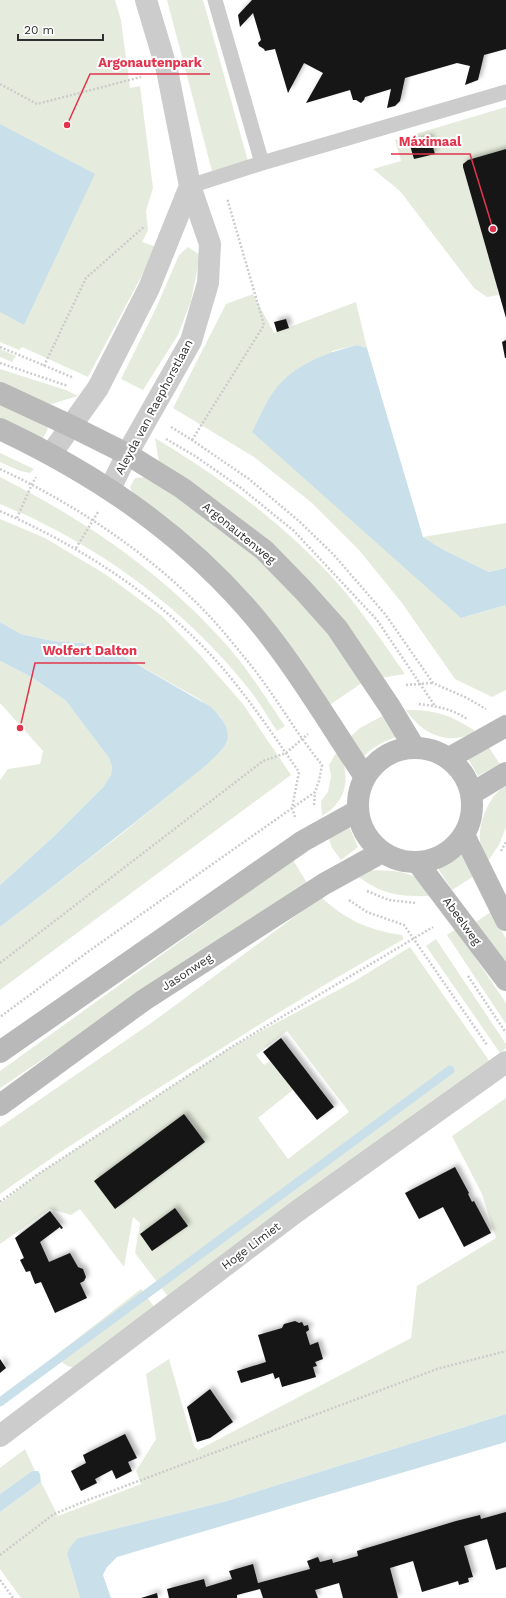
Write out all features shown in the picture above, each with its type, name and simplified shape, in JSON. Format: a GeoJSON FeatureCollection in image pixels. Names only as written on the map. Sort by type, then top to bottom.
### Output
{"type":"FeatureCollection","features":[{"type":"Feature","properties":{"kind":"street","name":"Aleyda van Raephorstlaan"},"geometry":{"type":"LineString","coordinates":[[110,489],[127,454],[191,341],[208,283],[210,244],[190,186],[167,70],[146,0]]}},
{"type":"Feature","properties":{"kind":"street"},"geometry":{"type":"LineString","coordinates":[[51,454],[98,388],[149,288],[190,186]]}},
{"type":"Feature","properties":{"kind":"street","name":"Argonautenweg"},"geometry":{"type":"LineString","coordinates":[[0,394],[71,426],[127,454],[182,488],[264,550],[337,628],[390,707],[414,747]]}},
{"type":"Feature","properties":{"kind":"street"},"geometry":{"type":"LineString","coordinates":[[0,429],[51,454],[110,489],[157,522],[224,583],[246,606],[268,634],[328,719],[338,738],[365,776]]}},
{"type":"Feature","properties":{"kind":"street"},"geometry":{"type":"LineString","coordinates":[[449,758],[506,726]]}},
{"type":"Feature","properties":{"kind":"street"},"geometry":{"type":"LineString","coordinates":[[414,747],[432,750],[449,758],[463,774],[471,794],[471,815],[464,835],[452,849],[444,854],[436,858],[417,862],[399,860],[382,852],[365,834],[357,811],[358,793],[365,776],[374,764],[386,755],[399,749],[414,747]]}},
{"type":"Feature","properties":{"kind":"street"},"geometry":{"type":"LineString","coordinates":[[471,794],[506,774]]}},
{"type":"Feature","properties":{"kind":"street"},"geometry":{"type":"LineString","coordinates":[[0,1052],[303,841],[357,811]]}},
{"type":"Feature","properties":{"kind":"street"},"geometry":{"type":"LineString","coordinates":[[464,835],[506,920]]}},
{"type":"Feature","properties":{"kind":"street","name":"Jasonweg"},"geometry":{"type":"LineString","coordinates":[[0,1105],[144,1000],[324,884],[382,852]]}},
{"type":"Feature","properties":{"kind":"street","name":"Abeelweg"},"geometry":{"type":"LineString","coordinates":[[417,862],[506,980]]}},
{"type":"Feature","properties":{"kind":"street","name":"Hoge Limiet"},"geometry":{"type":"LineString","coordinates":[[0,1436],[296,1212],[503,1063]]}},
{"type":"Feature","properties":{"kind":"lane"},"geometry":{"type":"LineString","coordinates":[[215,0],[262,163]]}},
{"type":"Feature","properties":{"kind":"lane"},"geometry":{"type":"LineString","coordinates":[[190,186],[262,163],[506,92]]}},
{"type":"Feature","properties":{"kind":"path"},"geometry":{"type":"LineString","coordinates":[[0,84],[36,104],[167,70]]}},
{"type":"Feature","properties":{"kind":"path"},"geometry":{"type":"LineString","coordinates":[[192,440],[264,325],[221,176]]}},
{"type":"Feature","properties":{"kind":"path"},"geometry":{"type":"LineString","coordinates":[[44,366],[86,278],[150,222]]}},
{"type":"Feature","properties":{"kind":"path"},"geometry":{"type":"LineString","coordinates":[[0,363],[66,385],[92,397]]}},
{"type":"Feature","properties":{"kind":"path"},"geometry":{"type":"LineString","coordinates":[[149,415],[192,440],[249,479],[300,522],[333,554],[386,614],[433,683]]}},
{"type":"Feature","properties":{"kind":"path"},"geometry":{"type":"LineString","coordinates":[[0,469],[32,484],[94,520],[170,578],[213,620],[251,666],[322,765],[315,792],[89,951],[0,1017]]}},
{"type":"Feature","properties":{"kind":"path"},"geometry":{"type":"LineString","coordinates":[[17,518],[32,484]]}},
{"type":"Feature","properties":{"kind":"path"},"geometry":{"type":"LineString","coordinates":[[0,511],[76,548],[136,588],[177,622],[210,654],[242,692],[298,772],[292,808],[303,841]]}},
{"type":"Feature","properties":{"kind":"path"},"geometry":{"type":"LineString","coordinates":[[76,548],[94,520]]}},
{"type":"Feature","properties":{"kind":"path"},"geometry":{"type":"LineString","coordinates":[[379,691],[414,684],[433,683],[467,698],[489,710]]}},
{"type":"Feature","properties":{"kind":"path"},"geometry":{"type":"LineString","coordinates":[[0,963],[263,761],[286,753],[328,719]]}},
{"type":"Feature","properties":{"kind":"path"},"geometry":{"type":"LineString","coordinates":[[324,884],[367,912],[404,925],[503,1063]]}},
{"type":"Feature","properties":{"kind":"path"},"geometry":{"type":"LineString","coordinates":[[0,1202],[37,1175],[233,1046],[414,939]]}},
{"type":"Feature","properties":{"kind":"path"},"geometry":{"type":"LineString","coordinates":[[0,1555],[54,1514],[88,1500],[437,1370],[506,1351]]}},
{"type":"Feature","properties":{"kind":"path"},"geometry":{"type":"LineString","coordinates":[[0,1580],[13,1598]]}},
{"type":"Feature","properties":{"kind":"green space"},"geometry":{"type":"Polygon","coordinates":[[[0,0],[115,0],[121,20],[130,88],[140,86],[153,188],[146,211],[148,230],[142,242],[157,247],[88,377],[22,347],[19,350],[0,342],[0,0]]]}},
{"type":"Feature","properties":{"kind":"green space"},"geometry":{"type":"Polygon","coordinates":[[[167,0],[203,0],[248,161],[212,171],[167,0]]]}},
{"type":"Feature","properties":{"kind":"green space"},"geometry":{"type":"Polygon","coordinates":[[[506,107],[506,149],[468,160],[465,162],[463,167],[498,289],[499,295],[487,297],[474,288],[400,191],[373,169],[401,161],[395,140],[506,107]]]}},
{"type":"Feature","properties":{"kind":"green space"},"geometry":{"type":"Polygon","coordinates":[[[188,247],[200,255],[191,301],[178,335],[143,390],[121,379],[156,308],[179,255],[188,247]]]}},
{"type":"Feature","properties":{"kind":"green space"},"geometry":{"type":"Polygon","coordinates":[[[253,294],[274,333],[356,302],[367,348],[357,345],[332,351],[461,618],[506,605],[506,690],[492,697],[455,679],[402,603],[359,550],[312,503],[254,457],[173,408],[226,304],[253,294]]]}},
{"type":"Feature","properties":{"kind":"green space"},"geometry":{"type":"Polygon","coordinates":[[[0,349],[16,356],[12,362],[0,357],[0,349]]]}},
{"type":"Feature","properties":{"kind":"green space"},"geometry":{"type":"Polygon","coordinates":[[[0,369],[66,390],[78,396],[48,405],[0,383],[0,369]]]}},
{"type":"Feature","properties":{"kind":"green space"},"geometry":{"type":"Polygon","coordinates":[[[0,405],[45,424],[48,429],[43,438],[39,439],[0,420],[0,405]]]}},
{"type":"Feature","properties":{"kind":"green space"},"geometry":{"type":"Polygon","coordinates":[[[155,438],[229,487],[298,543],[320,564],[349,597],[374,629],[405,674],[381,678],[256,531],[223,505],[159,463],[155,438]]]}},
{"type":"Feature","properties":{"kind":"green space"},"geometry":{"type":"Polygon","coordinates":[[[0,453],[34,469],[30,473],[20,471],[0,462],[0,453]]]}},
{"type":"Feature","properties":{"kind":"green space"},"geometry":{"type":"Polygon","coordinates":[[[0,477],[64,512],[94,531],[124,552],[180,598],[231,650],[285,726],[277,731],[252,693],[230,667],[207,642],[157,597],[131,577],[74,540],[33,518],[0,504],[0,477]]]}},
{"type":"Feature","properties":{"kind":"green space"},"geometry":{"type":"Polygon","coordinates":[[[146,477],[213,521],[258,558],[328,631],[362,683],[328,706],[134,496],[130,487],[135,478],[146,477]]]}},
{"type":"Feature","properties":{"kind":"green space"},"geometry":{"type":"Polygon","coordinates":[[[0,519],[45,538],[105,574],[162,616],[200,655],[243,704],[291,775],[0,990],[0,927],[124,832],[203,767],[221,751],[227,742],[227,730],[220,716],[199,699],[121,655],[82,643],[53,641],[21,634],[0,622],[0,519]]]}},
{"type":"Feature","properties":{"kind":"green space"},"geometry":{"type":"Polygon","coordinates":[[[506,523],[506,568],[489,572],[444,550],[423,537],[506,523]]]}},
{"type":"Feature","properties":{"kind":"green space"},"geometry":{"type":"Polygon","coordinates":[[[0,661],[33,678],[66,701],[109,758],[112,767],[111,775],[103,787],[52,838],[0,885],[0,780],[8,769],[40,764],[43,751],[0,703],[0,661]]]}},
{"type":"Feature","properties":{"kind":"green space"},"geometry":{"type":"Polygon","coordinates":[[[406,710],[442,714],[474,730],[474,733],[465,737],[454,738],[438,736],[416,723],[406,710]]]}},
{"type":"Feature","properties":{"kind":"green space"},"geometry":{"type":"Polygon","coordinates":[[[384,715],[396,737],[378,745],[363,757],[349,738],[360,728],[384,715]]]}},
{"type":"Feature","properties":{"kind":"green space"},"geometry":{"type":"Polygon","coordinates":[[[488,746],[500,764],[478,776],[467,757],[488,746]]]}},
{"type":"Feature","properties":{"kind":"green space"},"geometry":{"type":"Polygon","coordinates":[[[336,753],[341,759],[344,767],[346,779],[344,792],[338,803],[322,816],[321,801],[328,792],[331,776],[329,765],[336,753]]]}},
{"type":"Feature","properties":{"kind":"green space"},"geometry":{"type":"Polygon","coordinates":[[[506,786],[506,827],[499,845],[488,861],[481,847],[480,830],[482,821],[489,804],[500,790],[506,786]]]}},
{"type":"Feature","properties":{"kind":"green space"},"geometry":{"type":"Polygon","coordinates":[[[348,824],[358,847],[341,860],[332,848],[328,837],[348,824]]]}},
{"type":"Feature","properties":{"kind":"green space"},"geometry":{"type":"Polygon","coordinates":[[[460,855],[464,855],[474,876],[452,890],[439,868],[460,855]]]}},
{"type":"Feature","properties":{"kind":"green space"},"geometry":{"type":"Polygon","coordinates":[[[293,860],[307,883],[0,1088],[0,1071],[293,860]]]}},
{"type":"Feature","properties":{"kind":"green space"},"geometry":{"type":"Polygon","coordinates":[[[370,870],[390,871],[410,875],[421,882],[429,896],[408,896],[391,893],[374,886],[356,875],[370,870]]]}},
{"type":"Feature","properties":{"kind":"green space"},"geometry":{"type":"Polygon","coordinates":[[[321,897],[339,912],[358,923],[390,933],[402,935],[404,939],[305,997],[143,1098],[35,1169],[0,1194],[0,1127],[154,1021],[321,897]]]}},
{"type":"Feature","properties":{"kind":"green space"},"geometry":{"type":"Polygon","coordinates":[[[492,911],[506,939],[506,966],[476,922],[492,911]]]}},
{"type":"Feature","properties":{"kind":"green space"},"geometry":{"type":"Polygon","coordinates":[[[456,929],[506,1003],[506,1024],[447,935],[456,929]]]}},
{"type":"Feature","properties":{"kind":"green space"},"geometry":{"type":"Polygon","coordinates":[[[436,939],[506,1044],[506,1048],[500,1053],[426,946],[436,939]]]}},
{"type":"Feature","properties":{"kind":"green space"},"geometry":{"type":"Polygon","coordinates":[[[410,947],[490,1062],[169,1298],[135,1253],[140,1223],[133,1217],[124,1267],[80,1209],[71,1215],[50,1209],[0,1244],[0,1204],[37,1175],[233,1046],[353,982],[410,947]],[[287,1031],[256,1055],[264,1065],[270,1061],[293,1090],[258,1118],[288,1159],[349,1112],[287,1031]]]}},
{"type":"Feature","properties":{"kind":"green space"},"geometry":{"type":"Polygon","coordinates":[[[506,1098],[506,1414],[223,1502],[78,1538],[67,1554],[80,1598],[21,1598],[0,1569],[0,1512],[41,1482],[58,1516],[141,1484],[136,1471],[156,1439],[146,1374],[169,1359],[194,1446],[198,1450],[411,1338],[417,1286],[496,1238],[482,1194],[452,1136],[506,1098]]]}},
{"type":"Feature","properties":{"kind":"green space"},"geometry":{"type":"Polygon","coordinates":[[[141,1289],[155,1308],[78,1367],[71,1367],[61,1361],[56,1355],[141,1289]]]}},
{"type":"Feature","properties":{"kind":"green space"},"geometry":{"type":"Polygon","coordinates":[[[25,1449],[35,1471],[32,1471],[0,1494],[0,1468],[25,1449]]]}},
{"type":"Feature","properties":{"kind":"water"},"geometry":{"type":"Polygon","coordinates":[[[0,124],[95,174],[24,325],[0,312],[0,124]]]}},
{"type":"Feature","properties":{"kind":"water"},"geometry":{"type":"Polygon","coordinates":[[[357,345],[367,348],[423,537],[444,550],[489,572],[506,568],[506,605],[461,618],[252,432],[274,391],[291,374],[322,356],[357,345]]]}},
{"type":"Feature","properties":{"kind":"water"},"geometry":{"type":"Polygon","coordinates":[[[0,622],[21,634],[53,641],[82,643],[121,655],[211,707],[224,722],[228,736],[225,746],[220,752],[198,772],[0,927],[0,885],[52,838],[103,787],[111,775],[112,767],[109,758],[66,701],[33,678],[0,661],[0,622]]]}},
{"type":"Feature","properties":{"kind":"water"},"geometry":{"type":"Polygon","coordinates":[[[506,1414],[506,1442],[117,1557],[107,1567],[103,1575],[111,1598],[80,1598],[67,1554],[70,1547],[78,1538],[223,1502],[506,1414]]]}},
{"type":"Feature","properties":{"kind":"water"},"geometry":{"type":"Polygon","coordinates":[[[32,1471],[38,1471],[41,1482],[0,1512],[0,1494],[32,1471]]]}},
{"type":"Feature","properties":{"kind":"building"},"geometry":{"type":"Polygon","coordinates":[[[252,0],[506,0],[506,49],[484,55],[478,80],[465,85],[470,66],[457,63],[405,78],[400,101],[395,106],[387,108],[391,89],[365,97],[361,103],[353,100],[350,90],[306,103],[323,73],[304,63],[288,93],[275,49],[265,51],[259,46],[258,43],[261,40],[253,13],[240,27],[238,15],[252,0]]]}},
{"type":"Feature","properties":{"kind":"building"},"geometry":{"type":"Polygon","coordinates":[[[430,137],[435,154],[414,159],[409,142],[430,137]]]}},
{"type":"Feature","properties":{"kind":"building"},"geometry":{"type":"Polygon","coordinates":[[[506,149],[506,318],[463,164],[468,160],[506,149]]]}},
{"type":"Feature","properties":{"kind":"building"},"geometry":{"type":"Polygon","coordinates":[[[286,319],[289,328],[277,332],[274,322],[286,319]]]}},
{"type":"Feature","properties":{"kind":"building"},"geometry":{"type":"Polygon","coordinates":[[[506,340],[506,358],[505,358],[502,342],[506,340]]]}},
{"type":"Feature","properties":{"kind":"building"},"geometry":{"type":"Polygon","coordinates":[[[281,1038],[334,1107],[317,1120],[263,1052],[281,1038]]]}},
{"type":"Feature","properties":{"kind":"building"},"geometry":{"type":"Polygon","coordinates":[[[184,1114],[205,1142],[115,1209],[94,1181],[184,1114]]]}},
{"type":"Feature","properties":{"kind":"building"},"geometry":{"type":"Polygon","coordinates":[[[455,1167],[469,1193],[468,1194],[472,1202],[474,1201],[491,1233],[464,1247],[443,1207],[419,1219],[405,1193],[455,1167]]]}},
{"type":"Feature","properties":{"kind":"building"},"geometry":{"type":"Polygon","coordinates":[[[175,1208],[188,1226],[152,1251],[140,1234],[175,1208]]]}},
{"type":"Feature","properties":{"kind":"building"},"geometry":{"type":"Polygon","coordinates":[[[50,1211],[63,1228],[61,1229],[60,1227],[40,1242],[49,1262],[70,1253],[78,1267],[83,1269],[86,1277],[84,1281],[80,1283],[87,1298],[55,1313],[41,1282],[35,1284],[30,1271],[26,1272],[20,1260],[24,1258],[15,1238],[50,1211]]]}},
{"type":"Feature","properties":{"kind":"building"},"geometry":{"type":"Polygon","coordinates":[[[295,1321],[299,1323],[302,1322],[304,1326],[308,1325],[309,1330],[306,1332],[310,1345],[318,1342],[323,1359],[315,1362],[317,1366],[313,1367],[316,1377],[282,1387],[279,1377],[275,1379],[273,1373],[241,1383],[237,1371],[266,1362],[258,1335],[282,1328],[284,1324],[295,1321]]]}},
{"type":"Feature","properties":{"kind":"building"},"geometry":{"type":"Polygon","coordinates":[[[0,1359],[6,1368],[0,1373],[0,1359]]]}},
{"type":"Feature","properties":{"kind":"building"},"geometry":{"type":"Polygon","coordinates":[[[210,1389],[233,1422],[210,1438],[197,1442],[187,1407],[210,1389]]]}},
{"type":"Feature","properties":{"kind":"building"},"geometry":{"type":"Polygon","coordinates":[[[125,1434],[137,1458],[128,1462],[132,1471],[116,1479],[112,1470],[95,1479],[97,1483],[81,1491],[71,1471],[86,1463],[83,1455],[125,1434]]]}},
{"type":"Feature","properties":{"kind":"building"},"geometry":{"type":"Polygon","coordinates":[[[506,1512],[506,1567],[496,1570],[487,1539],[464,1546],[473,1577],[468,1578],[469,1582],[459,1585],[458,1581],[422,1592],[413,1561],[390,1568],[398,1598],[343,1598],[339,1583],[315,1590],[318,1598],[263,1598],[260,1589],[237,1595],[237,1598],[169,1598],[167,1589],[204,1579],[206,1587],[232,1579],[229,1571],[253,1564],[258,1583],[310,1569],[307,1561],[318,1557],[320,1562],[332,1559],[333,1563],[358,1556],[357,1551],[456,1521],[480,1515],[481,1519],[506,1512]]]}},
{"type":"Feature","properties":{"kind":"building"},"geometry":{"type":"Polygon","coordinates":[[[157,1593],[158,1598],[141,1598],[157,1593]]]}},
{"type":"Feature","properties":{"kind":"waterway"},"geometry":{"type":"LineString","coordinates":[[0,1402],[450,1070]]}},
{"type":"Feature","properties":{"kind":"place","name":"Argonautenpark"},"geometry":{"type":"Point","coordinates":[67,125]}},
{"type":"Feature","properties":{"kind":"place","name":"Máximaal"},"geometry":{"type":"Point","coordinates":[493,229]}},
{"type":"Feature","properties":{"kind":"place","name":"Wolfert Dalton"},"geometry":{"type":"Point","coordinates":[20,728]}}]}
